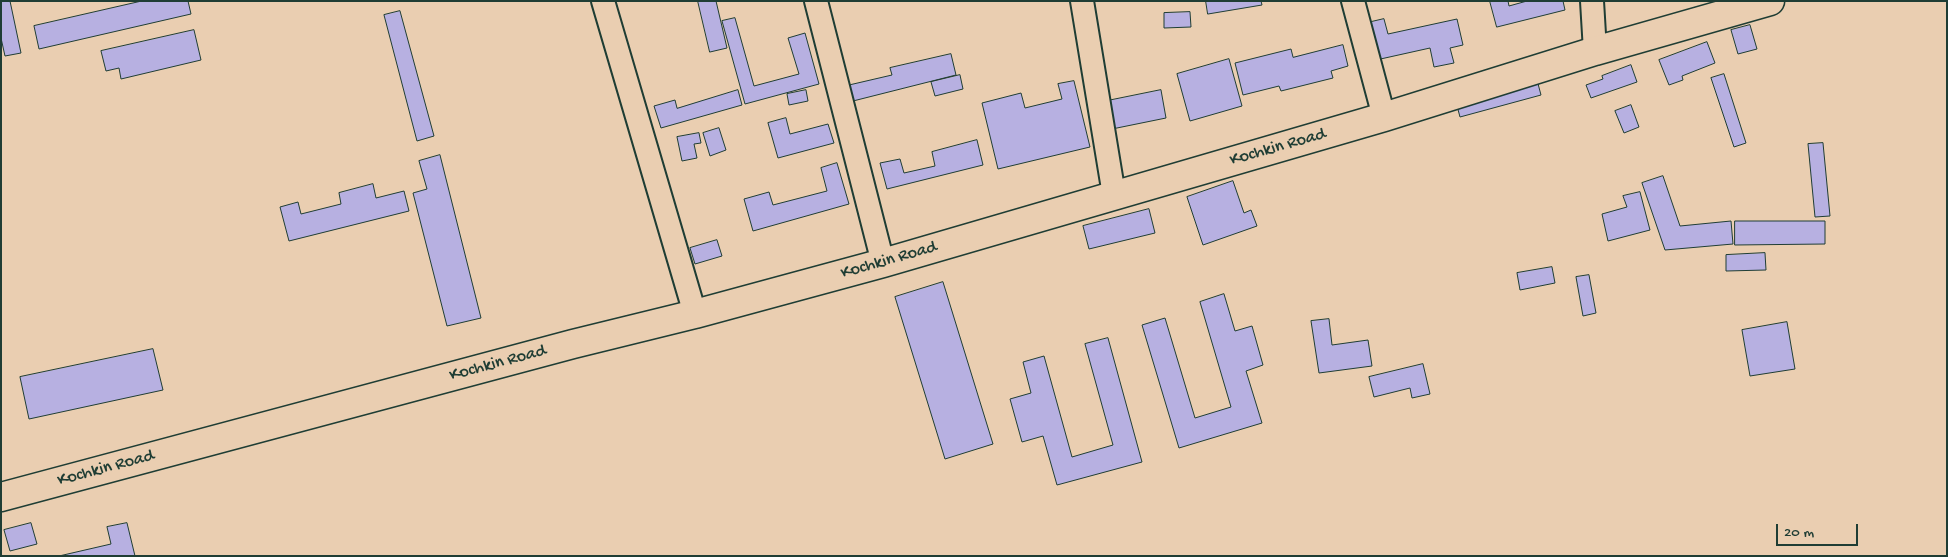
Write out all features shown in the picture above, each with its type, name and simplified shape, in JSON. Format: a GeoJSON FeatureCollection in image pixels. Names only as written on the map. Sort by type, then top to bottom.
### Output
{"type":"FeatureCollection","features":[{"type":"Feature","properties":{"kind":"main road","name":"Kochkin Road"},"geometry":{"type":"LineString","coordinates":[[1,497],[574,344],[883,264],[1384,117],[1595,51],[1770,1]]}},
{"type":"Feature","properties":{"kind":"street"},"geometry":{"type":"LineString","coordinates":[[603,1],[695,314]]}},
{"type":"Feature","properties":{"kind":"street"},"geometry":{"type":"LineString","coordinates":[[816,1],[883,264]]}},
{"type":"Feature","properties":{"kind":"street"},"geometry":{"type":"LineString","coordinates":[[1082,1],[1114,195]]}},
{"type":"Feature","properties":{"kind":"street"},"geometry":{"type":"LineString","coordinates":[[1353,1],[1384,117]]}},
{"type":"Feature","properties":{"kind":"street"},"geometry":{"type":"LineString","coordinates":[[1592,1],[1595,51]]}},
{"type":"Feature","properties":{"kind":"building"},"geometry":{"type":"Polygon","coordinates":[[[1,1],[10,1],[21,53],[5,56],[1,38],[1,1]]]}},
{"type":"Feature","properties":{"kind":"building"},"geometry":{"type":"Polygon","coordinates":[[[142,1],[188,1],[191,14],[39,49],[34,26],[142,1]]]}},
{"type":"Feature","properties":{"kind":"building"},"geometry":{"type":"Polygon","coordinates":[[[698,1],[716,1],[727,48],[710,52],[698,1]]]}},
{"type":"Feature","properties":{"kind":"building"},"geometry":{"type":"Polygon","coordinates":[[[1206,1],[1261,1],[1262,5],[1208,14],[1206,1]]]}},
{"type":"Feature","properties":{"kind":"building"},"geometry":{"type":"Polygon","coordinates":[[[1490,1],[1508,1],[1509,6],[1527,1],[1563,1],[1565,10],[1497,27],[1490,1]]]}},
{"type":"Feature","properties":{"kind":"building"},"geometry":{"type":"Polygon","coordinates":[[[400,11],[434,136],[417,141],[384,15],[400,11]]]}},
{"type":"Feature","properties":{"kind":"building"},"geometry":{"type":"Polygon","coordinates":[[[1190,12],[1191,27],[1164,28],[1164,13],[1190,12]]]}},
{"type":"Feature","properties":{"kind":"building"},"geometry":{"type":"Polygon","coordinates":[[[735,18],[754,86],[799,74],[788,38],[805,33],[819,84],[745,104],[722,21],[735,18]]]}},
{"type":"Feature","properties":{"kind":"building"},"geometry":{"type":"Polygon","coordinates":[[[1384,19],[1388,34],[1457,19],[1463,45],[1450,48],[1454,63],[1434,67],[1430,48],[1376,60],[1367,23],[1384,19]]]}},
{"type":"Feature","properties":{"kind":"building"},"geometry":{"type":"Polygon","coordinates":[[[1750,25],[1757,49],[1738,54],[1731,30],[1750,25]]]}},
{"type":"Feature","properties":{"kind":"building"},"geometry":{"type":"Polygon","coordinates":[[[194,30],[201,60],[121,79],[119,68],[106,71],[101,51],[194,30]]]}},
{"type":"Feature","properties":{"kind":"building"},"geometry":{"type":"Polygon","coordinates":[[[1707,42],[1715,63],[1682,76],[1683,80],[1669,85],[1659,60],[1707,42]]]}},
{"type":"Feature","properties":{"kind":"building"},"geometry":{"type":"Polygon","coordinates":[[[1343,45],[1348,66],[1331,71],[1333,78],[1281,91],[1279,86],[1243,95],[1235,63],[1291,49],[1293,57],[1343,45]]]}},
{"type":"Feature","properties":{"kind":"building"},"geometry":{"type":"Polygon","coordinates":[[[951,54],[956,75],[853,101],[849,85],[892,75],[890,68],[951,54]]]}},
{"type":"Feature","properties":{"kind":"building"},"geometry":{"type":"Polygon","coordinates":[[[1229,59],[1242,106],[1190,121],[1177,74],[1229,59]]]}},
{"type":"Feature","properties":{"kind":"building"},"geometry":{"type":"Polygon","coordinates":[[[1631,65],[1637,82],[1591,98],[1586,85],[1603,79],[1602,76],[1631,65]]]}},
{"type":"Feature","properties":{"kind":"building"},"geometry":{"type":"Polygon","coordinates":[[[1724,74],[1746,143],[1734,147],[1711,78],[1724,74]]]}},
{"type":"Feature","properties":{"kind":"building"},"geometry":{"type":"Polygon","coordinates":[[[960,75],[963,89],[935,96],[931,82],[960,75]]]}},
{"type":"Feature","properties":{"kind":"building"},"geometry":{"type":"Polygon","coordinates":[[[1537,80],[1541,95],[1460,117],[1456,102],[1537,80]]]}},
{"type":"Feature","properties":{"kind":"building"},"geometry":{"type":"Polygon","coordinates":[[[1074,81],[1090,147],[998,169],[982,103],[1021,93],[1025,108],[1062,99],[1058,84],[1074,81]]]}},
{"type":"Feature","properties":{"kind":"building"},"geometry":{"type":"Polygon","coordinates":[[[738,90],[742,105],[661,128],[654,106],[675,100],[677,108],[738,90]]]}},
{"type":"Feature","properties":{"kind":"building"},"geometry":{"type":"Polygon","coordinates":[[[806,90],[808,101],[789,105],[787,94],[806,90]]]}},
{"type":"Feature","properties":{"kind":"building"},"geometry":{"type":"Polygon","coordinates":[[[1161,90],[1166,118],[1112,129],[1107,101],[1161,90]]]}},
{"type":"Feature","properties":{"kind":"building"},"geometry":{"type":"Polygon","coordinates":[[[1631,105],[1639,127],[1624,133],[1615,111],[1631,105]]]}},
{"type":"Feature","properties":{"kind":"building"},"geometry":{"type":"Polygon","coordinates":[[[786,118],[790,134],[828,124],[834,143],[778,158],[768,123],[786,118]]]}},
{"type":"Feature","properties":{"kind":"building"},"geometry":{"type":"Polygon","coordinates":[[[719,128],[726,150],[710,156],[703,133],[719,128]]]}},
{"type":"Feature","properties":{"kind":"building"},"geometry":{"type":"Polygon","coordinates":[[[699,133],[701,143],[694,144],[697,158],[682,161],[677,137],[699,133]]]}},
{"type":"Feature","properties":{"kind":"building"},"geometry":{"type":"Polygon","coordinates":[[[977,140],[983,165],[887,189],[880,163],[900,159],[904,173],[935,166],[932,152],[977,140]]]}},
{"type":"Feature","properties":{"kind":"building"},"geometry":{"type":"Polygon","coordinates":[[[1823,143],[1830,216],[1815,217],[1808,144],[1823,143]]]}},
{"type":"Feature","properties":{"kind":"building"},"geometry":{"type":"Polygon","coordinates":[[[440,155],[481,318],[447,326],[413,193],[427,189],[419,161],[440,155]]]}},
{"type":"Feature","properties":{"kind":"building"},"geometry":{"type":"Polygon","coordinates":[[[837,163],[849,204],[753,231],[744,199],[769,192],[773,205],[827,191],[821,168],[837,163]]]}},
{"type":"Feature","properties":{"kind":"building"},"geometry":{"type":"Polygon","coordinates":[[[1663,176],[1680,226],[1731,221],[1733,244],[1665,250],[1642,183],[1663,176]]]}},
{"type":"Feature","properties":{"kind":"building"},"geometry":{"type":"Polygon","coordinates":[[[1233,181],[1244,213],[1251,210],[1257,226],[1203,245],[1187,197],[1233,181]]]}},
{"type":"Feature","properties":{"kind":"building"},"geometry":{"type":"Polygon","coordinates":[[[373,184],[376,198],[404,191],[409,211],[289,241],[280,207],[298,202],[301,214],[341,204],[339,193],[373,184]]]}},
{"type":"Feature","properties":{"kind":"building"},"geometry":{"type":"Polygon","coordinates":[[[1640,192],[1650,230],[1608,241],[1602,214],[1627,207],[1623,196],[1640,192]]]}},
{"type":"Feature","properties":{"kind":"building"},"geometry":{"type":"Polygon","coordinates":[[[1149,209],[1155,233],[1089,249],[1083,226],[1149,209]]]}},
{"type":"Feature","properties":{"kind":"building"},"geometry":{"type":"Polygon","coordinates":[[[1735,221],[1825,221],[1825,244],[1735,245],[1735,221]]]}},
{"type":"Feature","properties":{"kind":"building"},"geometry":{"type":"Polygon","coordinates":[[[717,240],[722,256],[695,264],[690,248],[717,240]]]}},
{"type":"Feature","properties":{"kind":"building"},"geometry":{"type":"Polygon","coordinates":[[[1765,253],[1766,270],[1726,271],[1726,255],[1765,253]]]}},
{"type":"Feature","properties":{"kind":"building"},"geometry":{"type":"Polygon","coordinates":[[[1552,267],[1555,283],[1520,290],[1517,273],[1552,267]]]}},
{"type":"Feature","properties":{"kind":"building"},"geometry":{"type":"Polygon","coordinates":[[[1589,275],[1596,313],[1583,316],[1576,277],[1589,275]]]}},
{"type":"Feature","properties":{"kind":"building"},"geometry":{"type":"Polygon","coordinates":[[[943,282],[993,444],[945,459],[895,297],[943,282]]]}},
{"type":"Feature","properties":{"kind":"building"},"geometry":{"type":"Polygon","coordinates":[[[1224,294],[1235,331],[1252,326],[1263,365],[1246,371],[1262,423],[1179,448],[1142,325],[1165,318],[1195,418],[1231,407],[1200,302],[1224,294]]]}},
{"type":"Feature","properties":{"kind":"building"},"geometry":{"type":"Polygon","coordinates":[[[1329,319],[1332,345],[1368,340],[1372,366],[1319,373],[1311,321],[1329,319]]]}},
{"type":"Feature","properties":{"kind":"building"},"geometry":{"type":"Polygon","coordinates":[[[1787,322],[1795,369],[1750,376],[1742,330],[1787,322]]]}},
{"type":"Feature","properties":{"kind":"building"},"geometry":{"type":"Polygon","coordinates":[[[1108,338],[1142,462],[1057,485],[1043,436],[1022,442],[1010,399],[1031,393],[1023,362],[1044,356],[1072,457],[1113,445],[1085,344],[1108,338]]]}},
{"type":"Feature","properties":{"kind":"building"},"geometry":{"type":"Polygon","coordinates":[[[153,349],[163,390],[29,419],[20,377],[153,349]]]}},
{"type":"Feature","properties":{"kind":"building"},"geometry":{"type":"Polygon","coordinates":[[[1423,364],[1430,394],[1412,398],[1410,388],[1374,397],[1369,377],[1423,364]]]}},
{"type":"Feature","properties":{"kind":"building"},"geometry":{"type":"Polygon","coordinates":[[[31,523],[37,544],[10,551],[4,530],[31,523]]]}},
{"type":"Feature","properties":{"kind":"building"},"geometry":{"type":"Polygon","coordinates":[[[127,523],[135,556],[59,556],[111,544],[107,527],[127,523]]]}}]}
